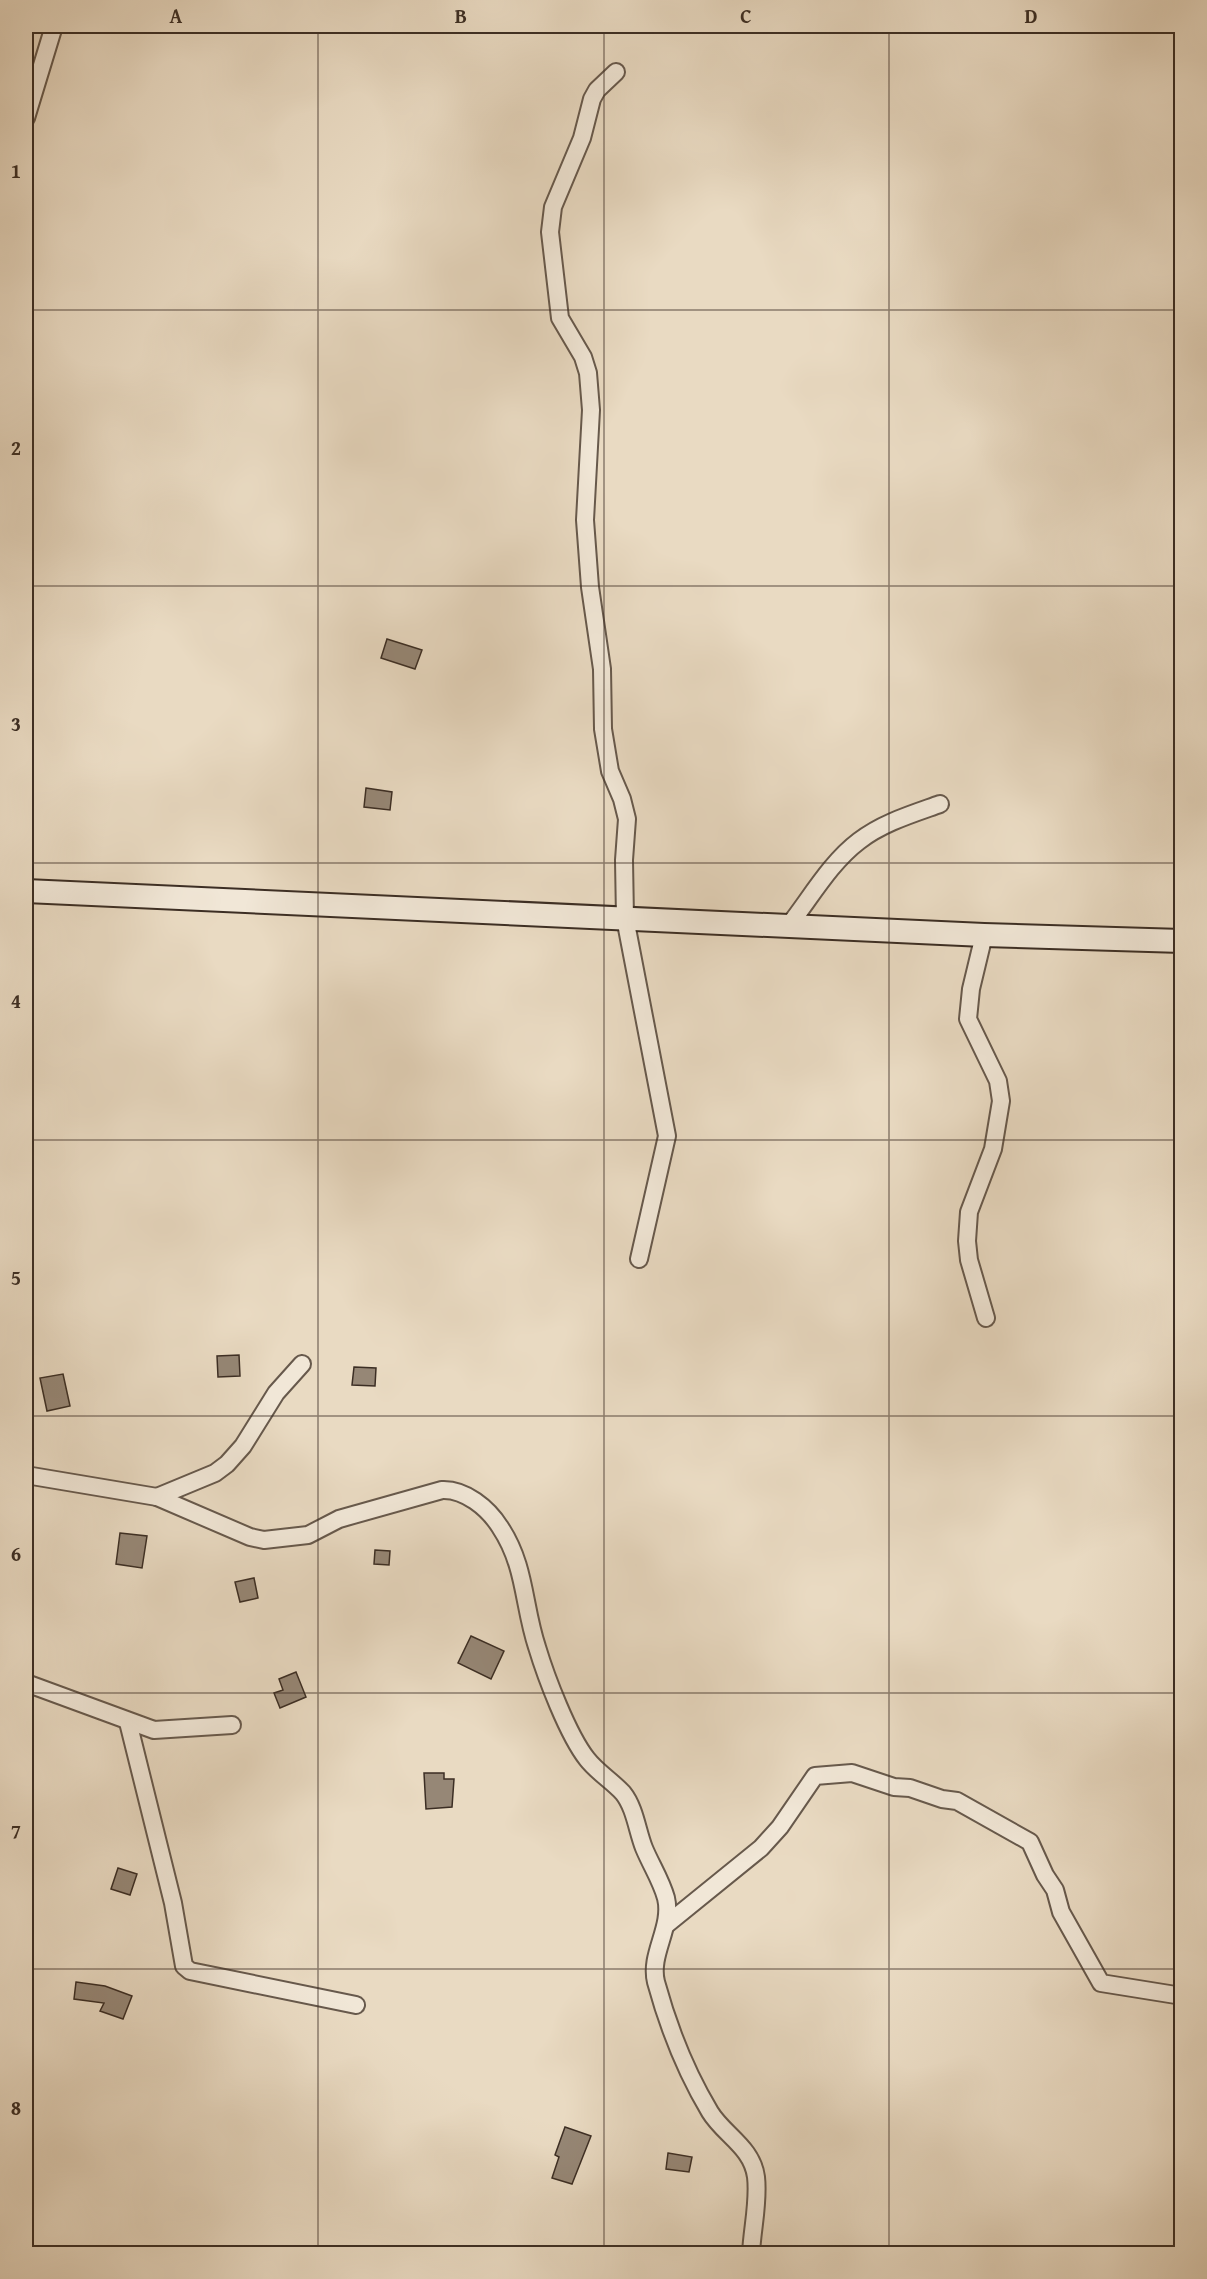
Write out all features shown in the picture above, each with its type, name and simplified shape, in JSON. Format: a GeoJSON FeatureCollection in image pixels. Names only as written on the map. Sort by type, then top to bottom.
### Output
{"type":"FeatureCollection","features":[{"type":"Feature","properties":{"kind":"street"},"geometry":{"type":"LineString","coordinates":[[26,118],[54,26]]}},
{"type":"Feature","properties":{"kind":"street"},"geometry":{"type":"LineString","coordinates":[[616,72],[597,90],[592,99],[582,138],[553,207],[550,232],[560,318],[583,357],[588,373],[591,410],[585,520],[590,587],[602,669],[600,694],[606,754],[627,819],[624,860],[625,918],[668,1136],[639,1259]]}},
{"type":"Feature","properties":{"kind":"street"},"geometry":{"type":"LineString","coordinates":[[790,924],[831,870],[858,841],[894,821],[939,804]]}},
{"type":"Feature","properties":{"kind":"street"},"geometry":{"type":"LineString","coordinates":[[26,891],[1182,941]]}},
{"type":"Feature","properties":{"kind":"street"},"geometry":{"type":"LineString","coordinates":[[984,934],[970,989],[968,1019],[998,1081],[1001,1101],[993,1149],[969,1212],[967,1241],[969,1260],[986,1318]]}},
{"type":"Feature","properties":{"kind":"street"},"geometry":{"type":"LineString","coordinates":[[157,1497],[215,1473],[228,1464],[276,1393],[302,1364]]}},
{"type":"Feature","properties":{"kind":"street"},"geometry":{"type":"LineString","coordinates":[[26,1475],[157,1497],[250,1537],[264,1540],[308,1535],[339,1519],[442,1490],[459,1492],[482,1507],[499,1526],[517,1560],[525,1583],[537,1650],[573,1734],[586,1759],[623,1793],[633,1813],[666,1900],[666,1925],[655,1972],[679,2048],[711,2115],[744,2148],[756,2176],[751,2253]]}},
{"type":"Feature","properties":{"kind":"street"},"geometry":{"type":"LineString","coordinates":[[26,1683],[154,1730],[232,1725]]}},
{"type":"Feature","properties":{"kind":"street"},"geometry":{"type":"LineString","coordinates":[[128,1722],[173,1903],[184,1966],[190,1971],[356,2005]]}},
{"type":"Feature","properties":{"kind":"street"},"geometry":{"type":"LineString","coordinates":[[666,1925],[761,1848],[780,1827],[815,1776],[852,1773],[894,1787],[910,1788],[942,1799],[957,1801],[1030,1842],[1045,1875],[1055,1890],[1061,1912],[1101,1983],[1182,1996]]}},
{"type":"Feature","properties":{"kind":"building"},"geometry":{"type":"Polygon","coordinates":[[[387,639],[422,650],[415,669],[381,658],[387,639]]]}},
{"type":"Feature","properties":{"kind":"building"},"geometry":{"type":"Polygon","coordinates":[[[366,788],[392,792],[390,810],[364,807],[366,788]]]}},
{"type":"Feature","properties":{"kind":"building"},"geometry":{"type":"Polygon","coordinates":[[[239,1355],[240,1376],[218,1377],[217,1356],[239,1355]]]}},
{"type":"Feature","properties":{"kind":"building"},"geometry":{"type":"Polygon","coordinates":[[[354,1367],[376,1368],[375,1386],[352,1385],[354,1367]]]}},
{"type":"Feature","properties":{"kind":"building"},"geometry":{"type":"Polygon","coordinates":[[[63,1374],[70,1406],[47,1411],[40,1378],[63,1374]]]}},
{"type":"Feature","properties":{"kind":"building"},"geometry":{"type":"Polygon","coordinates":[[[120,1533],[147,1536],[142,1568],[116,1564],[120,1533]]]}},
{"type":"Feature","properties":{"kind":"building"},"geometry":{"type":"Polygon","coordinates":[[[375,1550],[390,1551],[389,1565],[374,1564],[375,1550]]]}},
{"type":"Feature","properties":{"kind":"building"},"geometry":{"type":"Polygon","coordinates":[[[254,1578],[258,1598],[240,1602],[235,1582],[254,1578]]]}},
{"type":"Feature","properties":{"kind":"building"},"geometry":{"type":"Polygon","coordinates":[[[471,1636],[504,1651],[491,1679],[458,1663],[471,1636]]]}},
{"type":"Feature","properties":{"kind":"building"},"geometry":{"type":"Polygon","coordinates":[[[296,1672],[306,1697],[280,1708],[274,1693],[283,1690],[279,1679],[296,1672]]]}},
{"type":"Feature","properties":{"kind":"building"},"geometry":{"type":"Polygon","coordinates":[[[424,1773],[444,1773],[444,1779],[454,1779],[452,1807],[426,1809],[424,1773]]]}},
{"type":"Feature","properties":{"kind":"building"},"geometry":{"type":"Polygon","coordinates":[[[118,1868],[137,1874],[130,1895],[111,1889],[118,1868]]]}},
{"type":"Feature","properties":{"kind":"building"},"geometry":{"type":"Polygon","coordinates":[[[76,1982],[105,1986],[132,1996],[123,2019],[100,2011],[104,2003],[74,1999],[76,1982]]]}},
{"type":"Feature","properties":{"kind":"building"},"geometry":{"type":"Polygon","coordinates":[[[565,2127],[591,2136],[572,2184],[552,2178],[559,2157],[555,2155],[565,2127]]]}},
{"type":"Feature","properties":{"kind":"building"},"geometry":{"type":"Polygon","coordinates":[[[668,2153],[692,2157],[689,2172],[666,2169],[668,2153]]]}}]}
